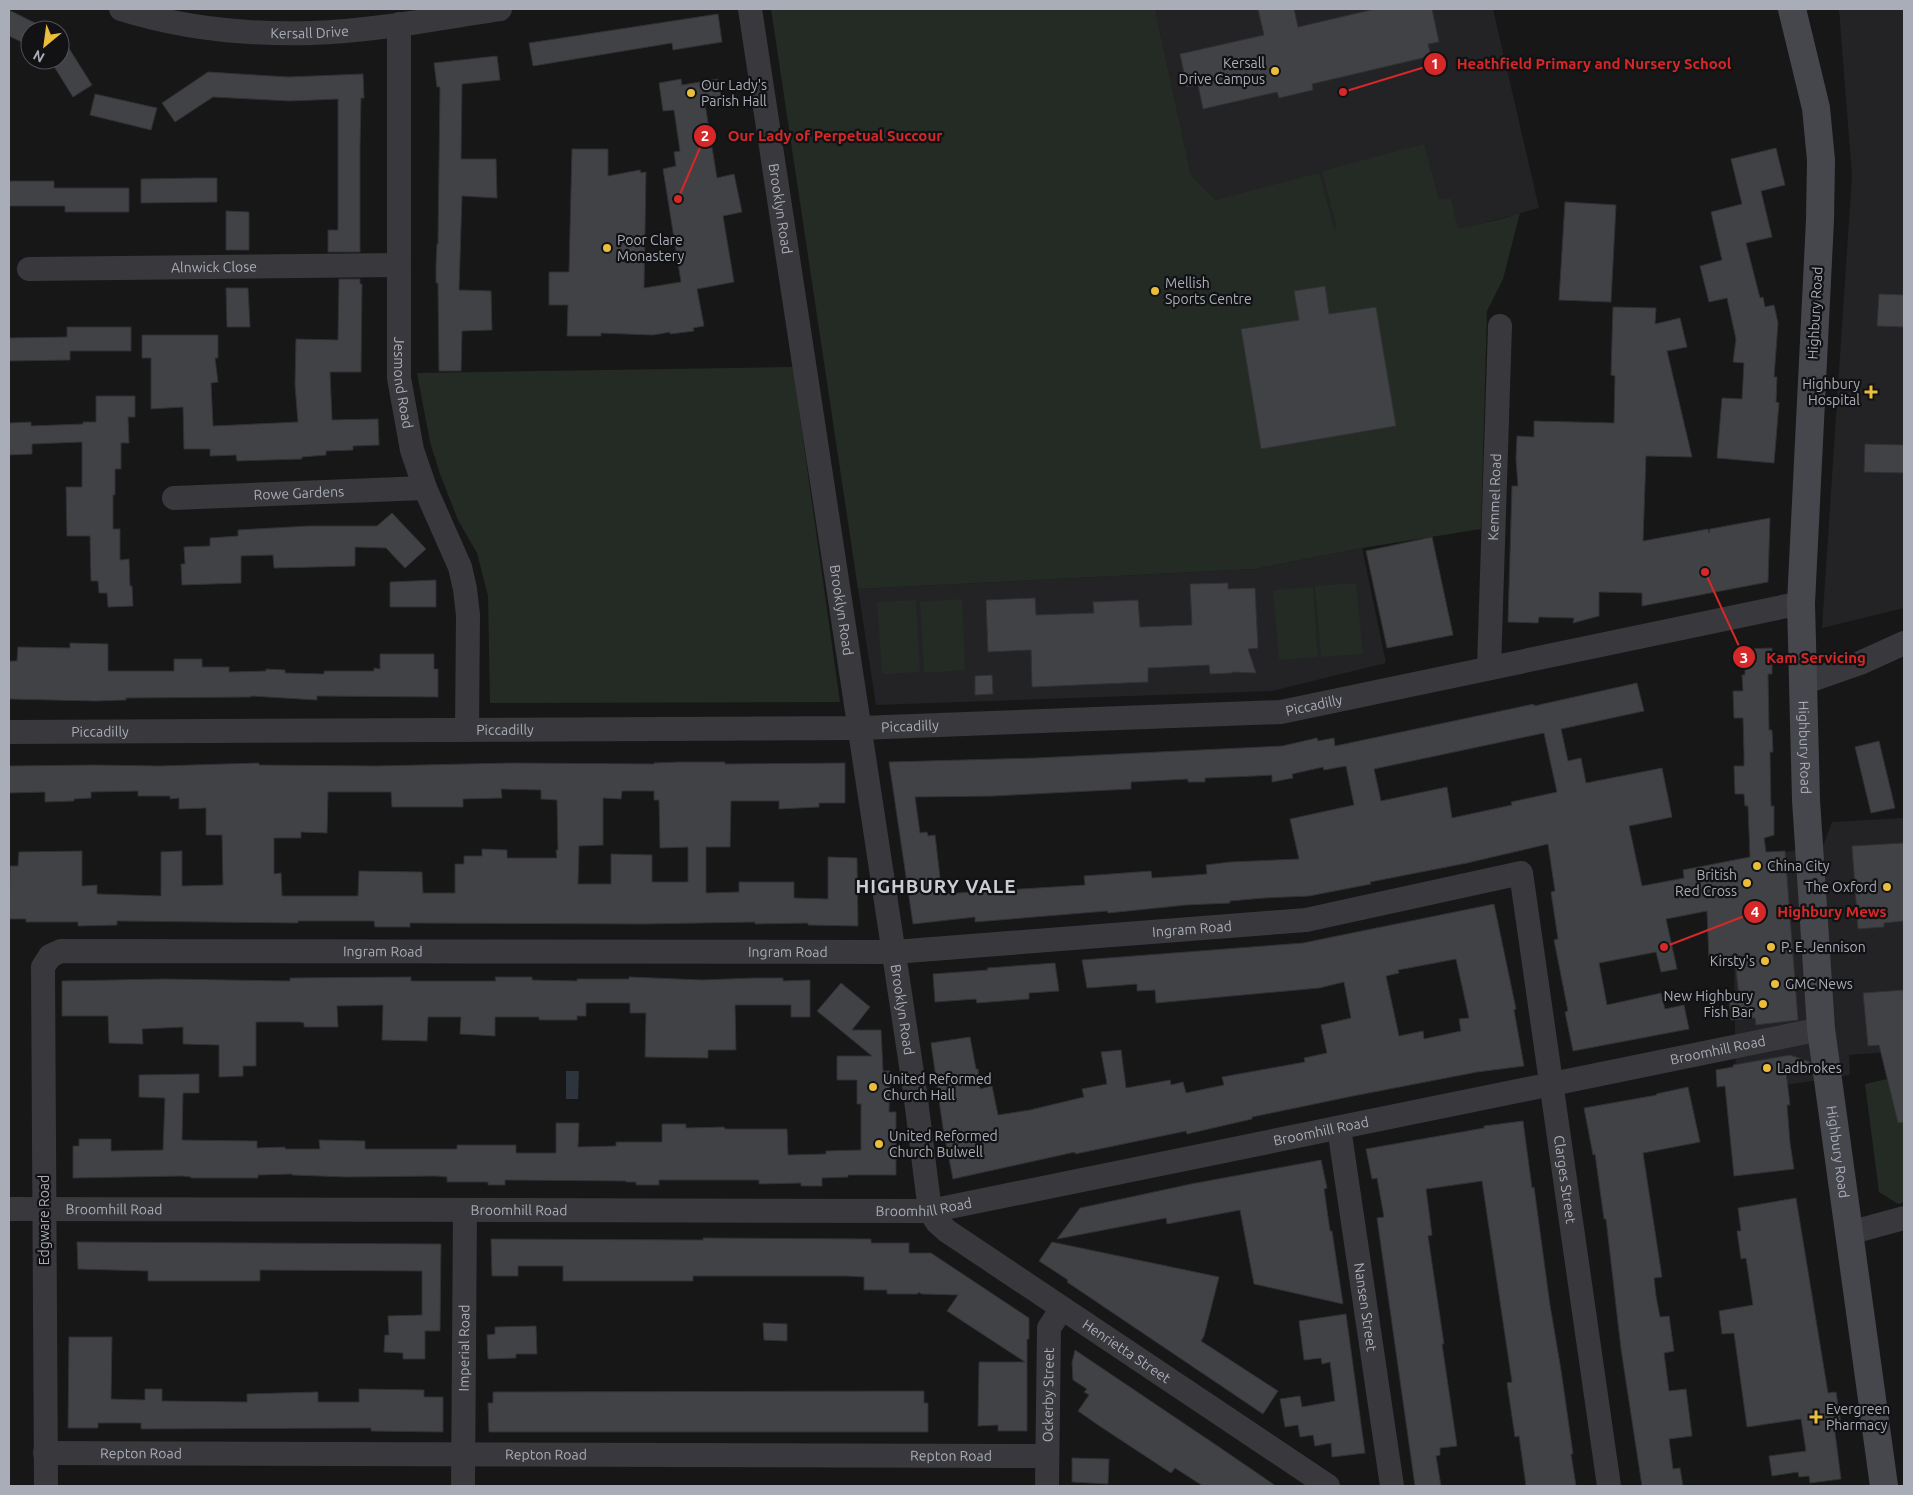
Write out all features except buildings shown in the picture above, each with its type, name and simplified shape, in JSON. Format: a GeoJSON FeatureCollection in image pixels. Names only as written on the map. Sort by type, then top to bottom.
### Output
{"type":"FeatureCollection","features":[{"type":"Feature","properties":{"kind":"main road","name":"Highbury Road"},"geometry":{"type":"LineString","coordinates":[[1792,9],[1816,108],[1821,160],[1820,220],[1801,603],[1806,800],[1822,1029],[1884,1486]]}},
{"type":"Feature","properties":{"kind":"street","name":"Kersall Drive"},"geometry":{"type":"LineString","coordinates":[[121,9],[145,16],[194,17],[262,33],[313,33],[361,29],[500,9]]}},
{"type":"Feature","properties":{"kind":"street","name":"Brooklyn Road"},"geometry":{"type":"LineString","coordinates":[[750,9],[894,952],[930,1211]]}},
{"type":"Feature","properties":{"kind":"street","name":"Jesmond Road"},"geometry":{"type":"LineString","coordinates":[[399,24],[399,378],[412,450],[425,488],[460,567],[465,588],[468,615],[467,730]]}},
{"type":"Feature","properties":{"kind":"street","name":"Alnwick Close"},"geometry":{"type":"LineString","coordinates":[[28,269],[398,265]]}},
{"type":"Feature","properties":{"kind":"street","name":"Kemmel Road"},"geometry":{"type":"LineString","coordinates":[[1489,668],[1500,326]]}},
{"type":"Feature","properties":{"kind":"street","name":"Rowe Gardens"},"geometry":{"type":"LineString","coordinates":[[174,498],[425,488]]}},
{"type":"Feature","properties":{"kind":"street","name":"Piccadilly"},"geometry":{"type":"LineString","coordinates":[[9,732],[860,728],[1281,712],[1801,603]]}},
{"type":"Feature","properties":{"kind":"street"},"geometry":{"type":"LineString","coordinates":[[1803,683],[1860,663],[1904,643]]}},
{"type":"Feature","properties":{"kind":"street","name":"Ingram Road"},"geometry":{"type":"LineString","coordinates":[[50,956],[61,951],[894,952],[1306,920],[1520,873]]}},
{"type":"Feature","properties":{"kind":"street","name":"Clarges Street"},"geometry":{"type":"LineString","coordinates":[[1520,873],[1608,1486]]}},
{"type":"Feature","properties":{"kind":"street","name":"Edgware Road"},"geometry":{"type":"LineString","coordinates":[[46,1486],[43,967],[50,956]]}},
{"type":"Feature","properties":{"kind":"street","name":"Broomhill Road"},"geometry":{"type":"LineString","coordinates":[[9,1209],[930,1211],[1822,1029]]}},
{"type":"Feature","properties":{"kind":"street","name":"Nansen Street"},"geometry":{"type":"LineString","coordinates":[[1338,1128],[1392,1486]]}},
{"type":"Feature","properties":{"kind":"street","name":"Imperial Road"},"geometry":{"type":"LineString","coordinates":[[463,1486],[465,1210]]}},
{"type":"Feature","properties":{"kind":"street","name":"Henrietta Street"},"geometry":{"type":"LineString","coordinates":[[930,1211],[937,1222],[947,1231],[1328,1486]]}},
{"type":"Feature","properties":{"kind":"street"},"geometry":{"type":"LineString","coordinates":[[1849,1232],[1904,1218]]}},
{"type":"Feature","properties":{"kind":"street","name":"Ockerby Street"},"geometry":{"type":"LineString","coordinates":[[1047,1486],[1049,1328],[1062,1308]]}},
{"type":"Feature","properties":{"kind":"street","name":"Repton Road"},"geometry":{"type":"LineString","coordinates":[[45,1453],[1047,1456]]}},
{"type":"Feature","properties":{"kind":"shaded area","name":"Mellish Sports Centre"},"geometry":{"type":"Polygon","coordinates":[[[771,9],[1155,9],[1191,175],[1216,200],[1319,173],[1334,228],[1337,228],[1322,171],[1424,144],[1439,200],[1451,198],[1458,229],[1520,213],[1503,279],[1487,311],[1481,529],[1362,548],[1255,569],[858,589],[771,9]]]}},
{"type":"Feature","properties":{"kind":"shaded area"},"geometry":{"type":"Polygon","coordinates":[[[1155,9],[1493,9],[1539,208],[1458,230],[1450,198],[1232,256],[1216,200],[1191,175],[1155,9]]]}},
{"type":"Feature","properties":{"kind":"shaded area","name":"Highbury Hospital"},"geometry":{"type":"Polygon","coordinates":[[[1839,9],[1904,9],[1904,608],[1822,628],[1852,176],[1839,9]]]}},
{"type":"Feature","properties":{"kind":"shaded area"},"geometry":{"type":"Polygon","coordinates":[[[793,367],[840,702],[490,703],[488,596],[477,553],[458,520],[440,474],[430,442],[417,373],[793,367]]]}},
{"type":"Feature","properties":{"kind":"shaded area"},"geometry":{"type":"Polygon","coordinates":[[[1362,548],[1386,663],[1272,691],[876,705],[858,589],[1255,569],[1362,548]]]}},
{"type":"Feature","properties":{"kind":"shaded area"},"geometry":{"type":"Polygon","coordinates":[[[1356,583],[1363,654],[1321,657],[1315,586],[1356,583]]]}},
{"type":"Feature","properties":{"kind":"shaded area"},"geometry":{"type":"Polygon","coordinates":[[[1313,587],[1318,657],[1279,660],[1273,590],[1313,587]]]}},
{"type":"Feature","properties":{"kind":"shaded area"},"geometry":{"type":"Polygon","coordinates":[[[962,599],[965,670],[924,673],[920,602],[962,599]]]}},
{"type":"Feature","properties":{"kind":"shaded area"},"geometry":{"type":"Polygon","coordinates":[[[916,600],[920,672],[882,674],[877,602],[916,600]]]}},
{"type":"Feature","properties":{"kind":"shaded area"},"geometry":{"type":"Polygon","coordinates":[[[1904,818],[1904,1051],[1849,1055],[1850,1075],[1736,1093],[1734,959],[1737,957],[1718,867],[1824,844],[1832,822],[1904,818]]]}},
{"type":"Feature","properties":{"kind":"shaded area"},"geometry":{"type":"Polygon","coordinates":[[[566,1071],[579,1071],[578,1099],[566,1099],[566,1071]]]}},
{"type":"Feature","properties":{"kind":"shaded area"},"geometry":{"type":"Polygon","coordinates":[[[1892,1078],[1904,1125],[1904,1202],[1898,1204],[1879,1192],[1865,1084],[1892,1078]]]}},
{"type":"Feature","properties":{"kind":"place","name":"Kersall Drive Campus"},"geometry":{"type":"Point","coordinates":[1275,71]}},
{"type":"Feature","properties":{"kind":"place","name":"Heathfield Primary and Nursery School"},"geometry":{"type":"Point","coordinates":[1343,92]}},
{"type":"Feature","properties":{"kind":"place","name":"Our Lady's Parish Hall"},"geometry":{"type":"Point","coordinates":[691,93]}},
{"type":"Feature","properties":{"kind":"place","name":"Our Lady of Perpetual Succour"},"geometry":{"type":"Point","coordinates":[678,199]}},
{"type":"Feature","properties":{"kind":"place","name":"Poor Clare Monastery"},"geometry":{"type":"Point","coordinates":[607,248]}},
{"type":"Feature","properties":{"kind":"place","name":"Mellish Sports Centre"},"geometry":{"type":"Point","coordinates":[1155,291]}},
{"type":"Feature","properties":{"kind":"place","name":"Highbury Hospital"},"geometry":{"type":"Point","coordinates":[1871,392]}},
{"type":"Feature","properties":{"kind":"place","name":"Kam Servicing"},"geometry":{"type":"Point","coordinates":[1705,572]}},
{"type":"Feature","properties":{"kind":"place","name":"China City"},"geometry":{"type":"Point","coordinates":[1757,866]}},
{"type":"Feature","properties":{"kind":"place","name":"British Red Cross"},"geometry":{"type":"Point","coordinates":[1747,883]}},
{"type":"Feature","properties":{"kind":"place","name":"The Oxford"},"geometry":{"type":"Point","coordinates":[1887,887]}},
{"type":"Feature","properties":{"kind":"place","name":"Highbury Mews"},"geometry":{"type":"Point","coordinates":[1664,947]}},
{"type":"Feature","properties":{"kind":"place","name":"P. E. Jennison"},"geometry":{"type":"Point","coordinates":[1771,947]}},
{"type":"Feature","properties":{"kind":"place","name":"Kirsty's"},"geometry":{"type":"Point","coordinates":[1765,961]}},
{"type":"Feature","properties":{"kind":"place","name":"GMC News"},"geometry":{"type":"Point","coordinates":[1775,984]}},
{"type":"Feature","properties":{"kind":"place","name":"New Highbury Fish Bar"},"geometry":{"type":"Point","coordinates":[1763,1004]}},
{"type":"Feature","properties":{"kind":"place","name":"Ladbrokes"},"geometry":{"type":"Point","coordinates":[1767,1068]}},
{"type":"Feature","properties":{"kind":"place","name":"United Reformed Church Hall"},"geometry":{"type":"Point","coordinates":[873,1087]}},
{"type":"Feature","properties":{"kind":"place","name":"United Reformed Church Bulwell"},"geometry":{"type":"Point","coordinates":[879,1144]}},
{"type":"Feature","properties":{"kind":"place","name":"Evergreen Pharmacy"},"geometry":{"type":"Point","coordinates":[1816,1417]}},
{"type":"Feature","properties":{"kind":"district","name":"HIGHBURY VALE"},"geometry":{"type":"Point","coordinates":[936,886]}}]}
